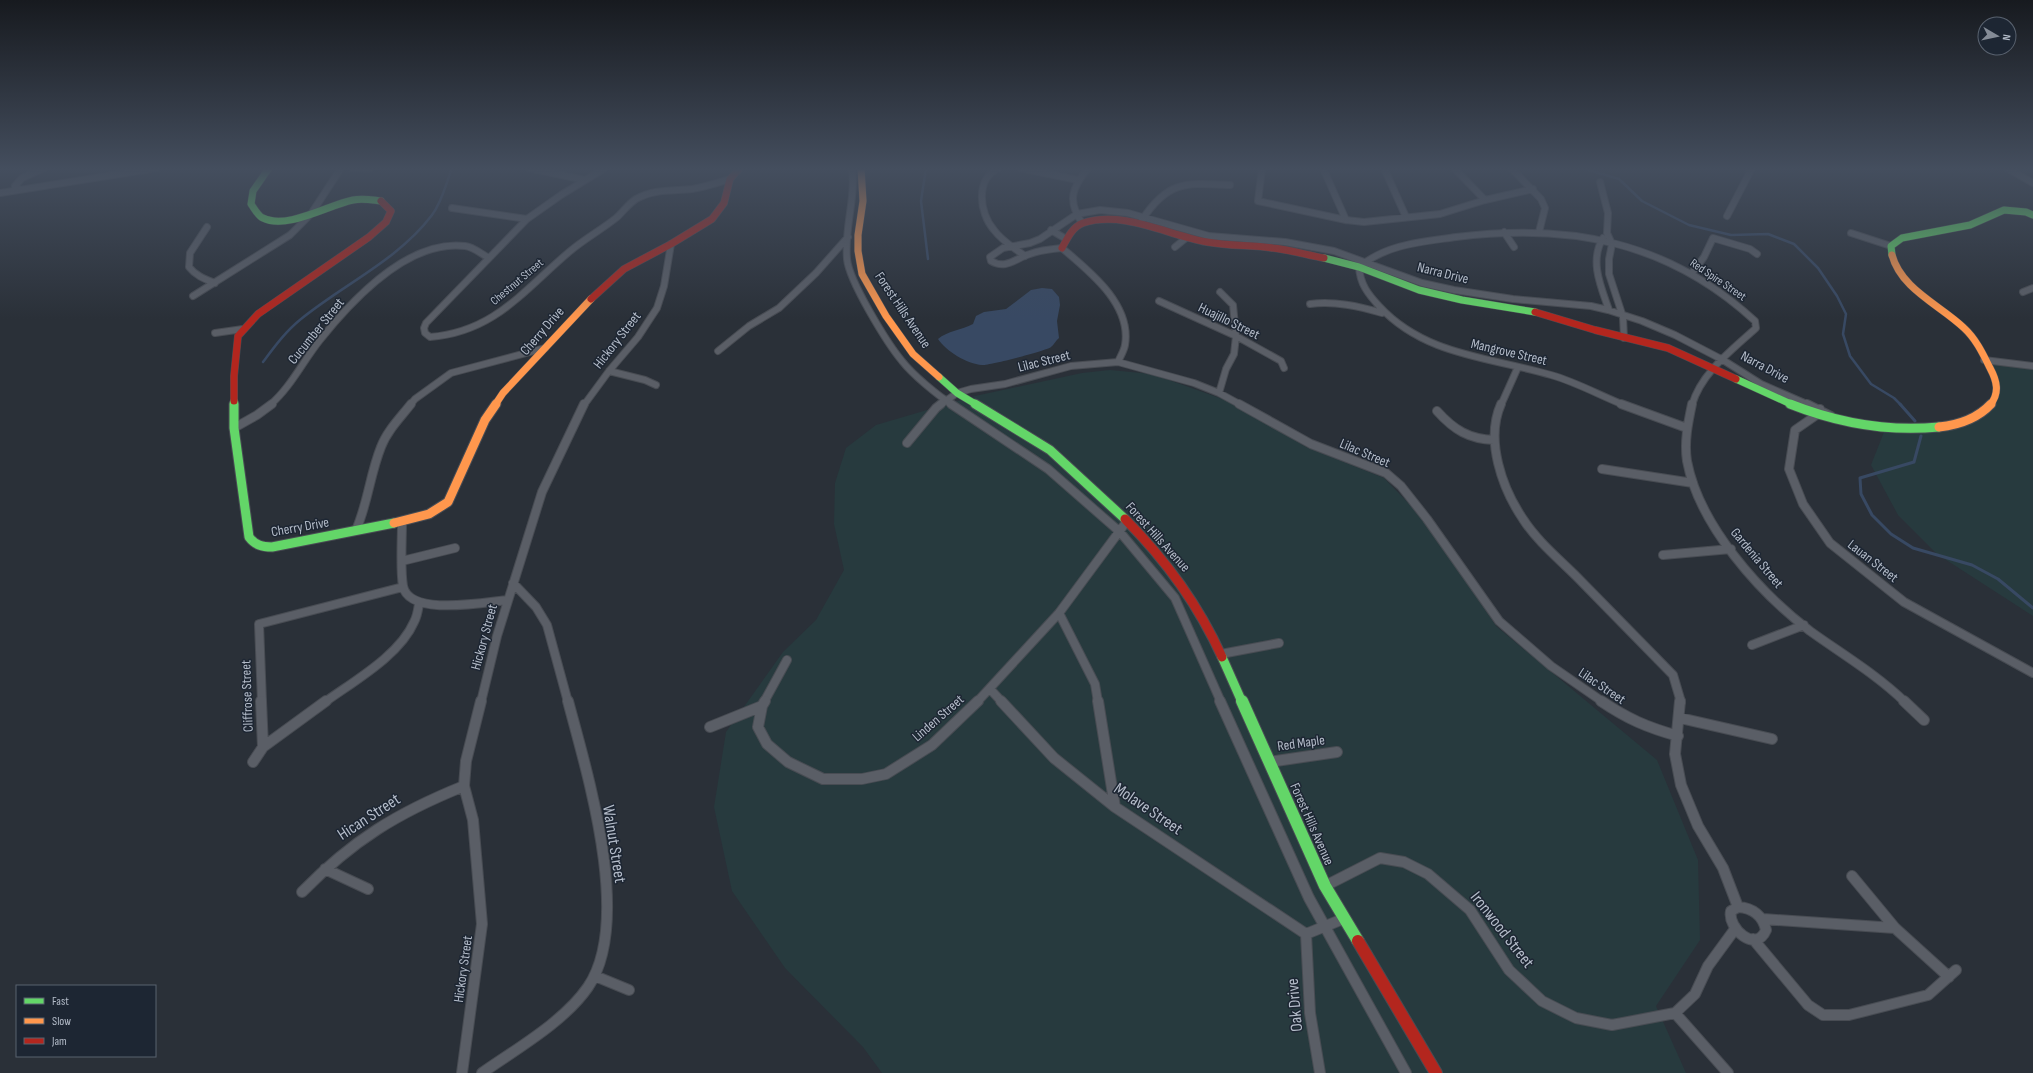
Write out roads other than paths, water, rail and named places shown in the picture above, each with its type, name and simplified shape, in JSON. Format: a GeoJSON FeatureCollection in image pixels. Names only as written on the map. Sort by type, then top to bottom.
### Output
{"type":"FeatureCollection","features":[{"type":"Feature","properties":{"kind":"street","name":"Cherry Drive"},"geometry":{"type":"LineString","coordinates":[[267,218],[271,220],[286,220],[294,218]]}},
{"type":"Feature","properties":{"kind":"street"},"geometry":{"type":"LineString","coordinates":[[193,296],[276,246],[301,226],[308,218]]}},
{"type":"Feature","properties":{"kind":"street","name":"Cherry Drive"},"geometry":{"type":"LineString","coordinates":[[388,218],[386,222],[369,237],[258,314],[238,336],[234,376],[234,428],[249,537],[252,543],[260,547],[285,546],[356,530],[402,522],[436,512],[448,502],[485,420],[503,393],[601,288],[624,269],[671,244],[712,218]]}},
{"type":"Feature","properties":{"kind":"street"},"geometry":{"type":"LineString","coordinates":[[521,218],[527,219]]}},
{"type":"Feature","properties":{"kind":"street","name":"Chestnut Street"},"geometry":{"type":"LineString","coordinates":[[527,219],[426,323],[424,328],[425,333],[430,337],[450,335],[472,328],[500,312],[524,293],[568,253],[615,218]]}},
{"type":"Feature","properties":{"kind":"street","name":"Forest Hills Avenue"},"geometry":{"type":"LineString","coordinates":[[849,218],[846,237],[847,261],[861,297],[902,362],[945,400],[1048,469],[1120,532],[1175,598],[1309,898],[1326,926],[1406,1073]]}},
{"type":"Feature","properties":{"kind":"street","name":"Forest Hills Avenue"},"geometry":{"type":"LineString","coordinates":[[860,218],[858,235],[858,251],[862,274],[886,316],[912,354],[957,393],[1050,450],[1127,521],[1178,577],[1207,623],[1325,886],[1343,919],[1436,1073]]}},
{"type":"Feature","properties":{"kind":"street"},"geometry":{"type":"LineString","coordinates":[[988,218],[989,224],[1011,246],[1025,256]]}},
{"type":"Feature","properties":{"kind":"street","name":"Narra Drive"},"geometry":{"type":"LineString","coordinates":[[1038,240],[1070,218]]}},
{"type":"Feature","properties":{"kind":"street"},"geometry":{"type":"LineString","coordinates":[[1062,248],[1066,238],[1082,223],[1079,218]]}},
{"type":"Feature","properties":{"kind":"street","name":"Narra Drive"},"geometry":{"type":"LineString","coordinates":[[1138,218],[1184,231],[1211,236],[1278,241],[1335,252],[1419,290],[1462,300],[1535,312],[1624,338],[1668,348],[1805,410],[1819,412]]}},
{"type":"Feature","properties":{"kind":"street"},"geometry":{"type":"LineString","coordinates":[[1337,218],[1364,222],[1397,218]]}},
{"type":"Feature","properties":{"kind":"street"},"geometry":{"type":"LineString","coordinates":[[1540,232],[1543,218]]}},
{"type":"Feature","properties":{"kind":"street"},"geometry":{"type":"LineString","coordinates":[[1608,218],[1607,234],[1612,244],[1608,257],[1610,282],[1623,314],[1626,330],[1624,338]]}},
{"type":"Feature","properties":{"kind":"street"},"geometry":{"type":"LineString","coordinates":[[1851,234],[1891,246],[1902,238],[1945,231],[1964,226],[1984,218]]}},
{"type":"Feature","properties":{"kind":"street","name":"Narra Drive"},"geometry":{"type":"LineString","coordinates":[[1082,223],[1106,220],[1142,219],[1186,238],[1206,242],[1276,248],[1362,264],[1414,281],[1467,293],[1591,306],[1609,310],[1672,333],[1722,359],[1761,384],[1819,412],[1834,417],[1886,427],[1914,429],[1931,429],[1960,424],[1986,411],[1996,398],[1997,381],[1971,336],[1899,274],[1892,261],[1891,246]]}},
{"type":"Feature","properties":{"kind":"street"},"geometry":{"type":"LineString","coordinates":[[207,227],[190,254],[188,262],[189,269],[194,274],[215,283]]}},
{"type":"Feature","properties":{"kind":"street"},"geometry":{"type":"LineString","coordinates":[[1051,230],[1066,238]]}},
{"type":"Feature","properties":{"kind":"street"},"geometry":{"type":"LineString","coordinates":[[1504,232],[1514,247]]}},
{"type":"Feature","properties":{"kind":"street","name":"Red Spire Street"},"geometry":{"type":"LineString","coordinates":[[1362,264],[1392,248],[1420,242],[1504,232],[1540,232],[1574,235],[1601,241],[1631,249],[1692,273],[1722,293],[1755,321],[1756,328],[1722,359]]}},
{"type":"Feature","properties":{"kind":"street"},"geometry":{"type":"LineString","coordinates":[[1607,234],[1601,241],[1596,255],[1599,281],[1609,310]]}},
{"type":"Feature","properties":{"kind":"street"},"geometry":{"type":"LineString","coordinates":[[718,351],[749,326],[780,308],[816,273],[846,237],[858,235]]}},
{"type":"Feature","properties":{"kind":"street"},"geometry":{"type":"LineString","coordinates":[[1175,247],[1186,238]]}},
{"type":"Feature","properties":{"kind":"street"},"geometry":{"type":"LineString","coordinates":[[1692,273],[1704,257],[1713,238],[1750,249],[1757,254]]}},
{"type":"Feature","properties":{"kind":"street"},"geometry":{"type":"LineString","coordinates":[[1049,249],[1038,240],[1026,244],[1011,246],[992,254],[990,257],[991,261],[999,265],[1005,265],[1025,256],[1049,249],[1062,248],[1087,270],[1118,307],[1125,322],[1127,337],[1125,350],[1118,362]]}},
{"type":"Feature","properties":{"kind":"street","name":"Hickory Street"},"geometry":{"type":"LineString","coordinates":[[462,1073],[482,924],[473,820],[464,786],[466,761],[512,583],[542,492],[571,426],[580,410],[609,371],[638,337],[657,308],[664,286],[671,244]]}},
{"type":"Feature","properties":{"kind":"street","name":"Cucumber Street"},"geometry":{"type":"LineString","coordinates":[[234,428],[259,415],[277,399],[338,319],[366,291],[408,260],[428,250],[454,245],[466,246],[489,258]]}},
{"type":"Feature","properties":{"kind":"street","name":"Mangrove Street"},"geometry":{"type":"LineString","coordinates":[[1362,264],[1360,283],[1382,313],[1406,331],[1436,346],[1468,357],[1551,375],[1642,412],[1684,427]]}},
{"type":"Feature","properties":{"kind":"street"},"geometry":{"type":"LineString","coordinates":[[2023,292],[2033,288]]}},
{"type":"Feature","properties":{"kind":"street"},"geometry":{"type":"LineString","coordinates":[[1219,393],[1226,369],[1234,354],[1236,336],[1233,305],[1220,292]]}},
{"type":"Feature","properties":{"kind":"street","name":"Huajillo Street"},"geometry":{"type":"LineString","coordinates":[[1159,301],[1236,336],[1281,361],[1284,368]]}},
{"type":"Feature","properties":{"kind":"street"},"geometry":{"type":"LineString","coordinates":[[1310,304],[1321,302],[1344,304],[1382,313]]}},
{"type":"Feature","properties":{"kind":"street"},"geometry":{"type":"LineString","coordinates":[[215,333],[243,329]]}},
{"type":"Feature","properties":{"kind":"street"},"geometry":{"type":"LineString","coordinates":[[356,530],[366,505],[381,447],[391,429],[415,399],[451,373],[545,348]]}},
{"type":"Feature","properties":{"kind":"street","name":"Gardenia Street"},"geometry":{"type":"LineString","coordinates":[[1722,359],[1706,378],[1692,402],[1684,427],[1686,451],[1693,483],[1701,505],[1744,567],[1787,612],[1883,681],[1924,720]]}},
{"type":"Feature","properties":{"kind":"street"},"geometry":{"type":"LineString","coordinates":[[1984,360],[2033,366]]}},
{"type":"Feature","properties":{"kind":"street","name":"Lilac Street"},"geometry":{"type":"LineString","coordinates":[[907,443],[936,408],[945,400],[957,393],[971,389],[1005,384],[1071,366],[1118,362],[1167,375],[1219,393],[1311,444],[1386,474],[1401,486],[1428,519],[1499,621],[1551,666],[1620,714],[1646,726],[1678,736]]}},
{"type":"Feature","properties":{"kind":"street"},"geometry":{"type":"LineString","coordinates":[[1518,367],[1497,413],[1494,440],[1497,462],[1508,491],[1523,519],[1575,577],[1610,609],[1673,675],[1681,703],[1675,754],[1681,785],[1698,826],[1723,868],[1738,907]]}},
{"type":"Feature","properties":{"kind":"street"},"geometry":{"type":"LineString","coordinates":[[609,371],[645,380],[656,385]]}},
{"type":"Feature","properties":{"kind":"street"},"geometry":{"type":"LineString","coordinates":[[1437,411],[1448,424],[1462,434],[1476,440],[1494,440]]}},
{"type":"Feature","properties":{"kind":"street","name":"Lauan Street"},"geometry":{"type":"LineString","coordinates":[[1819,412],[1795,430],[1789,469],[1803,504],[1830,543],[1904,602],[2033,673]]}},
{"type":"Feature","properties":{"kind":"street"},"geometry":{"type":"LineString","coordinates":[[1602,469],[1693,483]]}},
{"type":"Feature","properties":{"kind":"street","name":"Linden Street"},"geometry":{"type":"LineString","coordinates":[[787,660],[762,706],[758,727],[767,744],[788,762],[823,779],[862,779],[886,774],[932,745],[990,689],[1059,613],[1127,521]]}},
{"type":"Feature","properties":{"kind":"street"},"geometry":{"type":"LineString","coordinates":[[402,522],[403,587],[406,593],[419,604],[449,605],[508,600]]}},
{"type":"Feature","properties":{"kind":"street"},"geometry":{"type":"LineString","coordinates":[[402,561],[455,548]]}},
{"type":"Feature","properties":{"kind":"street"},"geometry":{"type":"LineString","coordinates":[[1663,555],[1731,549]]}},
{"type":"Feature","properties":{"kind":"street","name":"Walnut Street"},"geometry":{"type":"LineString","coordinates":[[482,1073],[564,1013],[584,994],[595,976],[604,948],[607,919],[606,871],[569,703],[547,625],[526,596],[512,583]]}},
{"type":"Feature","properties":{"kind":"street","name":"Cliffrose Street"},"geometry":{"type":"LineString","coordinates":[[263,747],[259,624],[403,587]]}},
{"type":"Feature","properties":{"kind":"street","name":"Cliffrose Street"},"geometry":{"type":"LineString","coordinates":[[263,747],[391,653],[409,632],[415,621],[419,604]]}},
{"type":"Feature","properties":{"kind":"street"},"geometry":{"type":"LineString","coordinates":[[1059,613],[1095,684],[1115,807]]}},
{"type":"Feature","properties":{"kind":"street"},"geometry":{"type":"LineString","coordinates":[[1752,645],[1804,625]]}},
{"type":"Feature","properties":{"kind":"street"},"geometry":{"type":"LineString","coordinates":[[1221,654],[1279,643]]}},
{"type":"Feature","properties":{"kind":"street","name":"Molave Street"},"geometry":{"type":"LineString","coordinates":[[990,689],[1054,758],[1115,807],[1306,934]]}},
{"type":"Feature","properties":{"kind":"street"},"geometry":{"type":"LineString","coordinates":[[710,727],[762,706]]}},
{"type":"Feature","properties":{"kind":"street"},"geometry":{"type":"LineString","coordinates":[[1680,718],[1772,739]]}},
{"type":"Feature","properties":{"kind":"street"},"geometry":{"type":"LineString","coordinates":[[253,762],[263,747]]}},
{"type":"Feature","properties":{"kind":"street","name":"Red Maple"},"geometry":{"type":"LineString","coordinates":[[1269,762],[1337,752]]}},
{"type":"Feature","properties":{"kind":"street","name":"Hican Street"},"geometry":{"type":"LineString","coordinates":[[302,892],[325,868],[350,847],[383,824],[413,808],[464,786]]}},
{"type":"Feature","properties":{"kind":"street","name":"Ironwood Street"},"geometry":{"type":"LineString","coordinates":[[1325,886],[1380,858],[1404,862],[1428,874],[1470,910],[1510,970],[1542,1001],[1576,1018],[1612,1025],[1675,1014]]}},
{"type":"Feature","properties":{"kind":"street"},"geometry":{"type":"LineString","coordinates":[[325,868],[368,889]]}},
{"type":"Feature","properties":{"kind":"street"},"geometry":{"type":"LineString","coordinates":[[1753,939],[1808,1005],[1823,1015],[1849,1015],[1928,995],[1953,973],[1895,928],[1852,876]]}},
{"type":"Feature","properties":{"kind":"street"},"geometry":{"type":"LineString","coordinates":[[1738,907],[1754,911],[1762,919],[1765,924],[1765,934],[1758,939],[1753,939],[1744,936],[1735,929],[1730,915],[1731,911],[1738,907]]}},
{"type":"Feature","properties":{"kind":"street"},"geometry":{"type":"LineString","coordinates":[[1306,934],[1343,919]]}},
{"type":"Feature","properties":{"kind":"street"},"geometry":{"type":"LineString","coordinates":[[1762,919],[1895,928]]}},
{"type":"Feature","properties":{"kind":"street"},"geometry":{"type":"LineString","coordinates":[[1728,1073],[1675,1014],[1694,994],[1708,966],[1735,929]]}},
{"type":"Feature","properties":{"kind":"street","name":"Oak Drive"},"geometry":{"type":"LineString","coordinates":[[1306,934],[1310,1013],[1320,1073]]}},
{"type":"Feature","properties":{"kind":"street"},"geometry":{"type":"LineString","coordinates":[[595,976],[629,990]]}},
{"type":"Feature","properties":{"kind":"water"},"geometry":{"type":"Polygon","coordinates":[[[1042,288],[1052,289],[1059,297],[1060,305],[1057,321],[1059,338],[1051,347],[1047,349],[1016,358],[982,365],[970,362],[957,356],[946,348],[938,339],[946,334],[973,324],[976,316],[984,312],[1006,309],[1031,290],[1042,288]]]}},
{"type":"Feature","properties":{"kind":"waterway"},"geometry":{"type":"LineString","coordinates":[[263,362],[276,345],[301,319],[387,258],[418,231],[429,218]]}},
{"type":"Feature","properties":{"kind":"waterway"},"geometry":{"type":"LineString","coordinates":[[923,218],[928,259]]}},
{"type":"Feature","properties":{"kind":"waterway"},"geometry":{"type":"LineString","coordinates":[[1675,218],[1689,225],[1731,235],[1768,234],[1794,244],[1818,268],[1837,296],[1846,314],[1843,334],[1850,356],[1871,384],[1894,398],[1900,404]]}},
{"type":"Feature","properties":{"kind":"waterway"},"geometry":{"type":"LineString","coordinates":[[1900,404],[1915,421]]}},
{"type":"Feature","properties":{"kind":"waterway"},"geometry":{"type":"LineString","coordinates":[[1921,436],[1914,462],[1860,478],[1861,494],[1872,515],[1891,534],[1913,548],[1972,565],[1998,579],[2033,608]]}}]}
